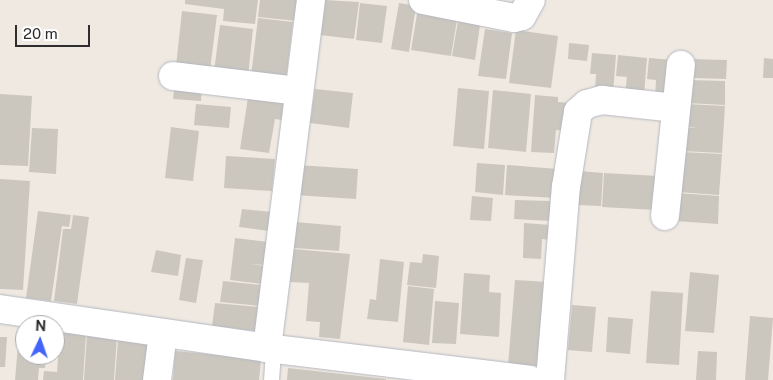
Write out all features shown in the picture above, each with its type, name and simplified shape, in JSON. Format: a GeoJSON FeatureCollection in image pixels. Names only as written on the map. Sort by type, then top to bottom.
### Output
{"type":"FeatureCollection","features":[{"type":"Feature","properties":{"kind":"street"},"geometry":{"type":"LineString","coordinates":[[270,349],[298,90],[311,0]]}},
{"type":"Feature","properties":{"kind":"street"},"geometry":{"type":"LineString","coordinates":[[423,0],[514,18],[522,16],[531,0]]}},
{"type":"Feature","properties":{"kind":"street"},"geometry":{"type":"LineString","coordinates":[[665,216],[681,65]]}},
{"type":"Feature","properties":{"kind":"street"},"geometry":{"type":"LineString","coordinates":[[173,76],[298,90]]}},
{"type":"Feature","properties":{"kind":"street"},"geometry":{"type":"LineString","coordinates":[[550,380],[566,187],[578,112],[587,104],[602,100],[676,108]]}},
{"type":"Feature","properties":{"kind":"street"},"geometry":{"type":"LineString","coordinates":[[0,308],[270,349],[399,372],[530,380]]}},
{"type":"Feature","properties":{"kind":"street"},"geometry":{"type":"LineString","coordinates":[[157,380],[163,333]]}},
{"type":"Feature","properties":{"kind":"lane"},"geometry":{"type":"LineString","coordinates":[[270,349],[271,380]]}},
{"type":"Feature","properties":{"kind":"building"},"geometry":{"type":"Polygon","coordinates":[[[185,0],[258,0],[255,24],[223,21],[224,9],[185,4],[185,0]]]}},
{"type":"Feature","properties":{"kind":"building"},"geometry":{"type":"Polygon","coordinates":[[[260,0],[300,0],[297,21],[258,17],[260,0]]]}},
{"type":"Feature","properties":{"kind":"building"},"geometry":{"type":"Polygon","coordinates":[[[325,0],[359,2],[354,39],[320,35],[325,0]]]}},
{"type":"Feature","properties":{"kind":"building"},"geometry":{"type":"Polygon","coordinates":[[[360,3],[387,6],[382,43],[356,40],[360,3]]]}},
{"type":"Feature","properties":{"kind":"building"},"geometry":{"type":"Polygon","coordinates":[[[399,3],[416,6],[409,52],[391,49],[399,3]]]}},
{"type":"Feature","properties":{"kind":"building"},"geometry":{"type":"Polygon","coordinates":[[[418,8],[458,14],[451,56],[411,50],[418,8]]]}},
{"type":"Feature","properties":{"kind":"building"},"geometry":{"type":"Polygon","coordinates":[[[182,11],[217,15],[210,70],[176,66],[182,11]]]}},
{"type":"Feature","properties":{"kind":"building"},"geometry":{"type":"Polygon","coordinates":[[[459,15],[481,18],[475,60],[452,56],[459,15]]]}},
{"type":"Feature","properties":{"kind":"building"},"geometry":{"type":"Polygon","coordinates":[[[258,18],[293,22],[286,80],[251,76],[258,18]]]}},
{"type":"Feature","properties":{"kind":"building"},"geometry":{"type":"Polygon","coordinates":[[[220,25],[253,29],[248,76],[214,72],[220,25]]]}},
{"type":"Feature","properties":{"kind":"building"},"geometry":{"type":"Polygon","coordinates":[[[485,29],[512,33],[506,79],[478,76],[485,29]]]}},
{"type":"Feature","properties":{"kind":"building"},"geometry":{"type":"Polygon","coordinates":[[[516,30],[558,36],[551,88],[509,83],[516,30]]]}},
{"type":"Feature","properties":{"kind":"building"},"geometry":{"type":"Polygon","coordinates":[[[569,43],[589,45],[587,61],[568,59],[569,43]]]}},
{"type":"Feature","properties":{"kind":"building"},"geometry":{"type":"Polygon","coordinates":[[[592,53],[616,55],[613,93],[595,91],[596,74],[590,74],[592,53]]]}},
{"type":"Feature","properties":{"kind":"building"},"geometry":{"type":"Polygon","coordinates":[[[618,55],[647,58],[644,95],[625,94],[627,77],[616,76],[618,55]]]}},
{"type":"Feature","properties":{"kind":"building"},"geometry":{"type":"Polygon","coordinates":[[[649,58],[674,60],[670,98],[655,97],[656,80],[647,79],[649,58]]]}},
{"type":"Feature","properties":{"kind":"building"},"geometry":{"type":"Polygon","coordinates":[[[764,58],[773,59],[773,78],[763,78],[764,58]]]}},
{"type":"Feature","properties":{"kind":"building"},"geometry":{"type":"Polygon","coordinates":[[[691,59],[727,60],[726,79],[691,78],[691,59]]]}},
{"type":"Feature","properties":{"kind":"building"},"geometry":{"type":"Polygon","coordinates":[[[175,80],[202,82],[201,101],[173,99],[175,80]]]}},
{"type":"Feature","properties":{"kind":"building"},"geometry":{"type":"Polygon","coordinates":[[[688,80],[725,81],[725,105],[687,103],[688,80]]]}},
{"type":"Feature","properties":{"kind":"building"},"geometry":{"type":"Polygon","coordinates":[[[458,88],[489,91],[484,149],[453,146],[458,88]]]}},
{"type":"Feature","properties":{"kind":"building"},"geometry":{"type":"Polygon","coordinates":[[[315,89],[353,93],[349,128],[310,123],[315,89]]]}},
{"type":"Feature","properties":{"kind":"building"},"geometry":{"type":"Polygon","coordinates":[[[493,90],[531,94],[526,152],[488,148],[493,90]]]}},
{"type":"Feature","properties":{"kind":"building"},"geometry":{"type":"Polygon","coordinates":[[[249,91],[286,97],[282,120],[275,119],[269,153],[240,149],[249,91]]]}},
{"type":"Feature","properties":{"kind":"building"},"geometry":{"type":"Polygon","coordinates":[[[0,94],[32,96],[28,166],[0,165],[0,94]]]}},
{"type":"Feature","properties":{"kind":"building"},"geometry":{"type":"Polygon","coordinates":[[[535,95],[558,97],[558,102],[570,103],[568,131],[556,130],[554,153],[531,152],[535,95]]]}},
{"type":"Feature","properties":{"kind":"building"},"geometry":{"type":"Polygon","coordinates":[[[196,104],[231,107],[229,128],[194,125],[196,104]]]}},
{"type":"Feature","properties":{"kind":"building"},"geometry":{"type":"Polygon","coordinates":[[[686,104],[725,106],[722,153],[681,151],[682,127],[697,128],[685,126],[686,104]]]}},
{"type":"Feature","properties":{"kind":"building"},"geometry":{"type":"Polygon","coordinates":[[[171,127],[199,131],[193,181],[165,178],[171,127]]]}},
{"type":"Feature","properties":{"kind":"building"},"geometry":{"type":"Polygon","coordinates":[[[32,128],[58,129],[56,174],[29,172],[32,128]]]}},
{"type":"Feature","properties":{"kind":"building"},"geometry":{"type":"Polygon","coordinates":[[[681,152],[722,154],[719,195],[678,192],[681,152]]]}},
{"type":"Feature","properties":{"kind":"building"},"geometry":{"type":"Polygon","coordinates":[[[226,156],[275,159],[272,191],[224,188],[226,156]]]}},
{"type":"Feature","properties":{"kind":"building"},"geometry":{"type":"Polygon","coordinates":[[[477,163],[505,165],[503,195],[475,192],[477,163]]]}},
{"type":"Feature","properties":{"kind":"building"},"geometry":{"type":"Polygon","coordinates":[[[297,165],[358,169],[356,199],[295,195],[297,165]]]}},
{"type":"Feature","properties":{"kind":"building"},"geometry":{"type":"Polygon","coordinates":[[[507,165],[558,169],[556,198],[505,195],[507,165]]]}},
{"type":"Feature","properties":{"kind":"building"},"geometry":{"type":"Polygon","coordinates":[[[579,171],[603,173],[601,206],[577,205],[579,171]]]}},
{"type":"Feature","properties":{"kind":"building"},"geometry":{"type":"Polygon","coordinates":[[[604,173],[658,176],[656,210],[602,207],[604,173]]]}},
{"type":"Feature","properties":{"kind":"building"},"geometry":{"type":"Polygon","coordinates":[[[0,179],[30,181],[23,290],[0,289],[0,179]]]}},
{"type":"Feature","properties":{"kind":"building"},"geometry":{"type":"Polygon","coordinates":[[[677,193],[719,196],[718,224],[675,221],[677,193]]]}},
{"type":"Feature","properties":{"kind":"building"},"geometry":{"type":"Polygon","coordinates":[[[472,196],[493,198],[491,221],[470,220],[472,196]]]}},
{"type":"Feature","properties":{"kind":"building"},"geometry":{"type":"Polygon","coordinates":[[[515,200],[552,201],[551,221],[514,219],[515,200]]]}},
{"type":"Feature","properties":{"kind":"building"},"geometry":{"type":"Polygon","coordinates":[[[242,209],[272,212],[269,231],[239,227],[242,209]]]}},
{"type":"Feature","properties":{"kind":"building"},"geometry":{"type":"Polygon","coordinates":[[[38,211],[71,215],[69,227],[62,226],[51,301],[26,298],[38,211]]]}},
{"type":"Feature","properties":{"kind":"building"},"geometry":{"type":"Polygon","coordinates":[[[73,215],[89,217],[77,304],[54,301],[63,229],[71,229],[73,215]]]}},
{"type":"Feature","properties":{"kind":"building"},"geometry":{"type":"Polygon","coordinates":[[[295,222],[341,226],[339,251],[293,248],[295,222]]]}},
{"type":"Feature","properties":{"kind":"building"},"geometry":{"type":"Polygon","coordinates":[[[524,223],[551,225],[550,240],[542,239],[541,259],[523,258],[524,223]]]}},
{"type":"Feature","properties":{"kind":"building"},"geometry":{"type":"Polygon","coordinates":[[[235,238],[268,242],[265,265],[251,264],[265,266],[263,284],[230,280],[235,238]]]}},
{"type":"Feature","properties":{"kind":"building"},"geometry":{"type":"Polygon","coordinates":[[[293,249],[350,254],[340,339],[319,337],[320,322],[306,321],[309,283],[290,282],[293,249]]]}},
{"type":"Feature","properties":{"kind":"building"},"geometry":{"type":"Polygon","coordinates":[[[156,250],[181,255],[178,276],[151,272],[156,250]]]}},
{"type":"Feature","properties":{"kind":"building"},"geometry":{"type":"Polygon","coordinates":[[[423,254],[439,256],[436,288],[407,285],[410,262],[422,263],[423,254]]]}},
{"type":"Feature","properties":{"kind":"building"},"geometry":{"type":"Polygon","coordinates":[[[186,258],[203,260],[196,303],[179,300],[186,258]]]}},
{"type":"Feature","properties":{"kind":"building"},"geometry":{"type":"Polygon","coordinates":[[[380,259],[404,262],[398,322],[367,319],[370,299],[376,300],[380,259]]]}},
{"type":"Feature","properties":{"kind":"building"},"geometry":{"type":"Polygon","coordinates":[[[690,272],[719,275],[714,333],[685,331],[690,272]]]}},
{"type":"Feature","properties":{"kind":"building"},"geometry":{"type":"Polygon","coordinates":[[[464,273],[490,275],[489,292],[501,293],[499,337],[460,334],[464,273]]]}},
{"type":"Feature","properties":{"kind":"building"},"geometry":{"type":"Polygon","coordinates":[[[515,280],[548,282],[541,368],[508,366],[515,280]]]}},
{"type":"Feature","properties":{"kind":"building"},"geometry":{"type":"Polygon","coordinates":[[[223,281],[262,285],[260,306],[220,302],[223,281]]]}},
{"type":"Feature","properties":{"kind":"building"},"geometry":{"type":"Polygon","coordinates":[[[408,286],[434,289],[429,345],[403,342],[408,286]]]}},
{"type":"Feature","properties":{"kind":"building"},"geometry":{"type":"Polygon","coordinates":[[[651,291],[683,293],[679,365],[646,363],[651,291]]]}},
{"type":"Feature","properties":{"kind":"building"},"geometry":{"type":"Polygon","coordinates":[[[435,301],[459,303],[456,344],[432,343],[435,301]]]}},
{"type":"Feature","properties":{"kind":"building"},"geometry":{"type":"Polygon","coordinates":[[[215,303],[260,307],[257,331],[212,326],[215,303]]]}},
{"type":"Feature","properties":{"kind":"building"},"geometry":{"type":"Polygon","coordinates":[[[572,305],[596,307],[592,352],[568,350],[572,305]]]}},
{"type":"Feature","properties":{"kind":"building"},"geometry":{"type":"Polygon","coordinates":[[[750,316],[773,318],[768,380],[745,380],[750,316]]]}},
{"type":"Feature","properties":{"kind":"building"},"geometry":{"type":"Polygon","coordinates":[[[608,317],[633,319],[630,354],[606,352],[608,317]]]}},
{"type":"Feature","properties":{"kind":"building"},"geometry":{"type":"Polygon","coordinates":[[[65,332],[86,334],[83,380],[43,380],[44,371],[57,372],[58,365],[65,365],[65,332]]]}},
{"type":"Feature","properties":{"kind":"building"},"geometry":{"type":"Polygon","coordinates":[[[87,334],[117,336],[114,380],[84,380],[87,334]]]}},
{"type":"Feature","properties":{"kind":"building"},"geometry":{"type":"Polygon","coordinates":[[[0,337],[7,337],[5,367],[0,367],[0,337]]]}},
{"type":"Feature","properties":{"kind":"building"},"geometry":{"type":"Polygon","coordinates":[[[118,340],[152,343],[149,380],[115,380],[118,340]]]}},
{"type":"Feature","properties":{"kind":"building"},"geometry":{"type":"Polygon","coordinates":[[[175,351],[261,359],[259,380],[173,380],[175,351]]]}},
{"type":"Feature","properties":{"kind":"building"},"geometry":{"type":"Polygon","coordinates":[[[698,351],[717,352],[716,380],[696,380],[698,351]]]}},
{"type":"Feature","properties":{"kind":"building"},"geometry":{"type":"Polygon","coordinates":[[[16,365],[45,365],[45,368],[39,368],[38,380],[15,380],[16,365]]]}},
{"type":"Feature","properties":{"kind":"building"},"geometry":{"type":"Polygon","coordinates":[[[288,368],[386,379],[386,380],[287,380],[288,368]]]}}]}
